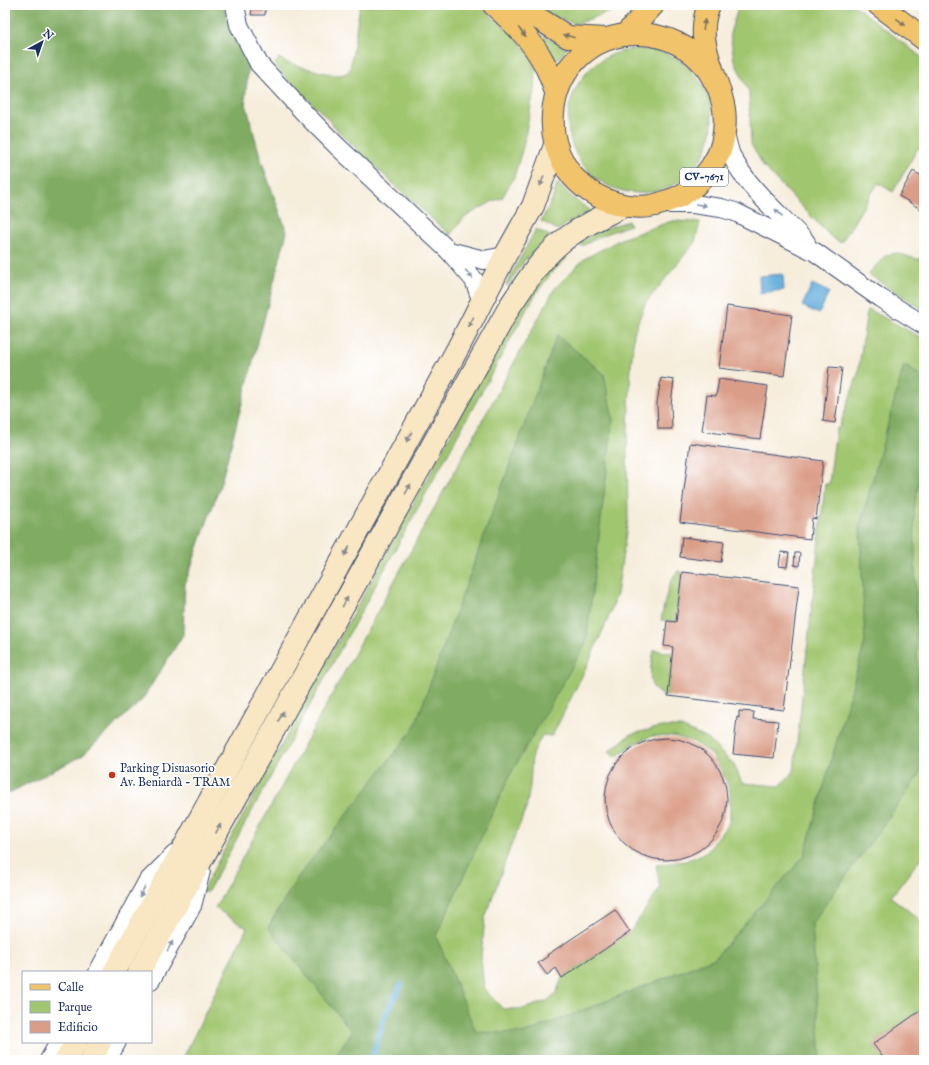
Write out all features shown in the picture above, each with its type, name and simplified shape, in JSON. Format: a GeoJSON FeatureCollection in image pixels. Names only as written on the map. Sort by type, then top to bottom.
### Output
{"type":"FeatureCollection","features":[{"type":"Feature","properties":{"kind":"main road"},"geometry":{"type":"LineString","coordinates":[[494,5],[516,24],[532,43],[545,64],[556,92]]}},
{"type":"Feature","properties":{"kind":"main road"},"geometry":{"type":"LineString","coordinates":[[517,5],[568,37],[617,37]]}},
{"type":"Feature","properties":{"kind":"main road","name":"CV-7671"},"geometry":{"type":"LineString","coordinates":[[653,5],[617,37],[585,51],[568,69],[556,92],[551,118],[555,145],[565,166],[581,185],[601,198],[623,206],[643,207],[662,204],[685,193],[704,177],[718,155],[724,131],[724,110],[719,89],[706,55],[704,44],[703,30],[709,5]]}},
{"type":"Feature","properties":{"kind":"main road"},"geometry":{"type":"LineString","coordinates":[[879,5],[924,39]]}},
{"type":"Feature","properties":{"kind":"main road","name":"CV-7671"},"geometry":{"type":"LineString","coordinates":[[617,37],[649,34],[672,40],[692,52],[708,69],[719,89]]}},
{"type":"Feature","properties":{"kind":"main road","name":"CV-7671"},"geometry":{"type":"LineString","coordinates":[[139,971],[196,848],[505,256],[533,206],[555,145]]}},
{"type":"Feature","properties":{"kind":"main road","name":"CV-7671"},"geometry":{"type":"LineString","coordinates":[[115,971],[196,848],[510,306],[537,266],[559,245],[572,234],[623,206]]}},
{"type":"Feature","properties":{"kind":"main road"},"geometry":{"type":"LineString","coordinates":[[66,1060],[75,1043]]}},
{"type":"Feature","properties":{"kind":"main road"},"geometry":{"type":"LineString","coordinates":[[91,1060],[100,1043]]}},
{"type":"Feature","properties":{"kind":"street"},"geometry":{"type":"LineString","coordinates":[[235,5],[239,26],[259,64],[331,140],[449,251],[474,280],[482,302]]}},
{"type":"Feature","properties":{"kind":"street"},"geometry":{"type":"LineString","coordinates":[[724,131],[731,154],[741,172],[766,202],[815,252]]}},
{"type":"Feature","properties":{"kind":"street"},"geometry":{"type":"LineString","coordinates":[[662,204],[693,204],[721,208],[735,212],[815,252],[880,298],[924,325]]}},
{"type":"Feature","properties":{"kind":"street"},"geometry":{"type":"LineString","coordinates":[[449,251],[484,260],[505,256]]}},
{"type":"Feature","properties":{"kind":"street"},"geometry":{"type":"LineString","coordinates":[[99,971],[147,882],[196,848]]}},
{"type":"Feature","properties":{"kind":"street"},"geometry":{"type":"LineString","coordinates":[[152,978],[192,906],[196,848]]}},
{"type":"Feature","properties":{"kind":"street"},"geometry":{"type":"LineString","coordinates":[[49,1060],[58,1043]]}},
{"type":"Feature","properties":{"kind":"street"},"geometry":{"type":"LineString","coordinates":[[107,1060],[116,1043]]}},
{"type":"Feature","properties":{"kind":"green space"},"geometry":{"type":"Polygon","coordinates":[[[5,5],[224,5],[226,16],[249,63],[245,100],[261,160],[287,232],[221,483],[185,584],[183,635],[142,700],[82,756],[5,795],[5,5]]]}},
{"type":"Feature","properties":{"kind":"green space"},"geometry":{"type":"Polygon","coordinates":[[[360,5],[478,5],[513,34],[531,57],[536,72],[535,85],[523,147],[514,177],[502,198],[493,201],[465,217],[450,235],[346,139],[275,64],[279,58],[285,62],[312,70],[339,75],[348,72],[350,70],[360,5]]]}},
{"type":"Feature","properties":{"kind":"green space"},"geometry":{"type":"Polygon","coordinates":[[[533,5],[629,5],[576,24],[551,15],[533,5]]]}},
{"type":"Feature","properties":{"kind":"green space"},"geometry":{"type":"Polygon","coordinates":[[[739,5],[854,5],[924,59],[924,152],[918,148],[893,192],[878,183],[841,243],[831,237],[764,167],[751,144],[749,92],[734,60],[730,33],[739,5]]]}},
{"type":"Feature","properties":{"kind":"green space"},"geometry":{"type":"Polygon","coordinates":[[[542,35],[567,48],[555,63],[551,51],[541,36],[542,35]]]}},
{"type":"Feature","properties":{"kind":"green space"},"geometry":{"type":"Polygon","coordinates":[[[633,49],[647,49],[674,57],[686,65],[696,75],[707,93],[711,107],[711,135],[707,149],[696,167],[686,177],[668,188],[647,193],[633,193],[606,185],[594,177],[584,167],[573,149],[568,128],[568,114],[576,87],[584,75],[594,65],[612,54],[633,49]]]}},
{"type":"Feature","properties":{"kind":"green space"},"geometry":{"type":"Polygon","coordinates":[[[557,184],[575,200],[590,210],[590,212],[571,221],[558,230],[541,221],[552,200],[557,184]]]}},
{"type":"Feature","properties":{"kind":"green space"},"geometry":{"type":"Polygon","coordinates":[[[628,221],[630,225],[603,235],[582,246],[578,243],[601,230],[628,221]]]}},
{"type":"Feature","properties":{"kind":"green space"},"geometry":{"type":"Polygon","coordinates":[[[672,221],[700,222],[695,242],[645,304],[634,333],[627,450],[628,519],[617,594],[607,621],[586,668],[552,736],[542,735],[532,755],[530,786],[526,809],[485,918],[481,957],[484,989],[503,1009],[523,1009],[547,1001],[556,993],[562,978],[630,932],[660,888],[656,865],[685,861],[707,852],[730,821],[730,791],[723,772],[712,755],[694,742],[673,736],[652,736],[633,744],[616,757],[609,751],[631,734],[661,727],[681,727],[708,739],[734,765],[742,783],[780,786],[794,771],[825,484],[829,484],[836,429],[839,428],[858,374],[868,309],[924,339],[924,854],[891,897],[924,923],[924,1008],[873,1044],[885,1060],[181,1060],[247,928],[215,908],[555,288],[584,259],[621,239],[672,221]]]}},
{"type":"Feature","properties":{"kind":"green space"},"geometry":{"type":"Polygon","coordinates":[[[536,229],[550,236],[525,260],[507,286],[506,284],[536,229]]]}},
{"type":"Feature","properties":{"kind":"green space"},"geometry":{"type":"Polygon","coordinates":[[[897,253],[916,259],[924,258],[924,310],[868,274],[886,255],[897,253]]]}},
{"type":"Feature","properties":{"kind":"green space"},"geometry":{"type":"Polygon","coordinates":[[[563,254],[567,258],[555,269],[528,307],[207,893],[202,891],[522,304],[537,280],[563,254]]]}},
{"type":"Feature","properties":{"kind":"green space"},"geometry":{"type":"Polygon","coordinates":[[[557,335],[604,374],[613,420],[586,643],[510,775],[436,936],[476,1032],[525,1033],[715,958],[804,856],[865,642],[860,526],[904,365],[924,378],[924,455],[914,508],[920,774],[812,923],[821,1060],[332,1060],[352,1032],[268,927],[298,877],[414,728],[557,335]]]}},
{"type":"Feature","properties":{"kind":"green space"},"geometry":{"type":"Polygon","coordinates":[[[678,571],[682,572],[676,622],[661,620],[669,587],[678,571]]]}},
{"type":"Feature","properties":{"kind":"green space"},"geometry":{"type":"Polygon","coordinates":[[[654,650],[673,653],[668,696],[660,694],[655,690],[650,678],[654,650]]]}},
{"type":"Feature","properties":{"kind":"water"},"geometry":{"type":"Polygon","coordinates":[[[783,274],[784,290],[760,293],[759,276],[783,274]]]}},
{"type":"Feature","properties":{"kind":"water"},"geometry":{"type":"Polygon","coordinates":[[[812,284],[829,292],[819,314],[802,306],[812,284]]]}},
{"type":"Feature","properties":{"kind":"building"},"geometry":{"type":"Polygon","coordinates":[[[252,9],[265,9],[265,15],[251,15],[252,9]]]}},
{"type":"Feature","properties":{"kind":"building"},"geometry":{"type":"Polygon","coordinates":[[[913,171],[924,177],[924,211],[899,196],[913,171]]]}},
{"type":"Feature","properties":{"kind":"building"},"geometry":{"type":"Polygon","coordinates":[[[727,306],[792,315],[784,376],[719,368],[727,306]]]}},
{"type":"Feature","properties":{"kind":"building"},"geometry":{"type":"Polygon","coordinates":[[[829,367],[842,368],[835,423],[823,421],[829,367]]]}},
{"type":"Feature","properties":{"kind":"building"},"geometry":{"type":"Polygon","coordinates":[[[661,378],[674,380],[671,404],[672,429],[658,429],[657,403],[661,378]]]}},
{"type":"Feature","properties":{"kind":"building"},"geometry":{"type":"Polygon","coordinates":[[[719,379],[768,386],[760,439],[702,431],[707,395],[716,396],[719,379]]]}},
{"type":"Feature","properties":{"kind":"building"},"geometry":{"type":"Polygon","coordinates":[[[690,443],[823,461],[816,519],[812,518],[810,539],[680,522],[690,443]]]}},
{"type":"Feature","properties":{"kind":"building"},"geometry":{"type":"Polygon","coordinates":[[[682,537],[724,542],[721,562],[680,557],[682,537]]]}},
{"type":"Feature","properties":{"kind":"building"},"geometry":{"type":"Polygon","coordinates":[[[781,552],[789,553],[787,567],[779,566],[781,552]]]}},
{"type":"Feature","properties":{"kind":"building"},"geometry":{"type":"Polygon","coordinates":[[[795,553],[800,553],[799,566],[794,565],[795,553]]]}},
{"type":"Feature","properties":{"kind":"building"},"geometry":{"type":"Polygon","coordinates":[[[682,572],[799,586],[784,710],[668,696],[673,647],[664,646],[667,621],[676,622],[682,572]]]}},
{"type":"Feature","properties":{"kind":"building"},"geometry":{"type":"Polygon","coordinates":[[[739,711],[754,712],[753,719],[778,721],[774,758],[733,754],[739,711]]]}},
{"type":"Feature","properties":{"kind":"building"},"geometry":{"type":"Polygon","coordinates":[[[666,738],[689,743],[709,756],[722,776],[727,799],[722,822],[709,842],[689,855],[666,860],[643,855],[623,842],[610,822],[605,799],[610,776],[623,756],[643,743],[666,738]]]}},
{"type":"Feature","properties":{"kind":"building"},"geometry":{"type":"Polygon","coordinates":[[[615,910],[630,932],[562,978],[556,968],[547,975],[538,963],[548,956],[547,955],[615,910]]]}},
{"type":"Feature","properties":{"kind":"building"},"geometry":{"type":"Polygon","coordinates":[[[924,1008],[924,1060],[885,1060],[873,1044],[924,1008]]]}},
{"type":"Feature","properties":{"kind":"waterway"},"geometry":{"type":"LineString","coordinates":[[372,1060],[383,1020],[401,985]]}},
{"type":"Feature","properties":{"kind":"place","name":"Parking Disuasorio Av. Beniardà - TRAM"},"geometry":{"type":"Point","coordinates":[112,775]}}]}
